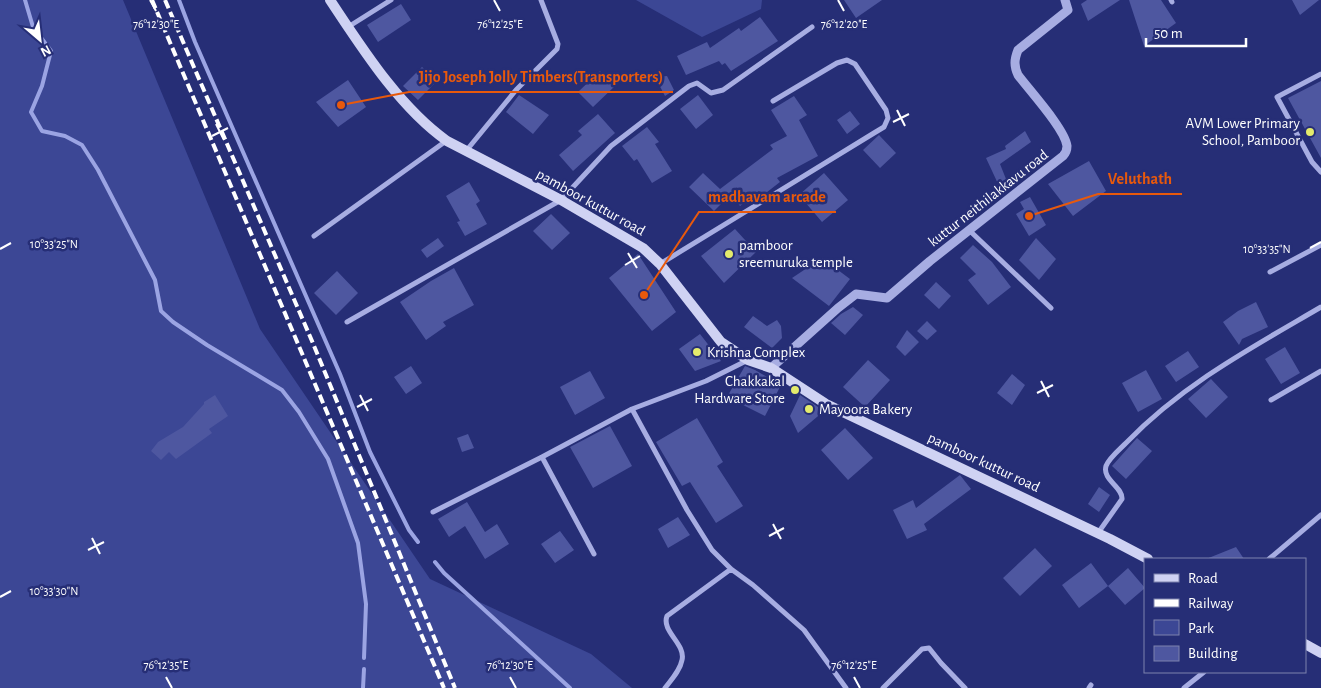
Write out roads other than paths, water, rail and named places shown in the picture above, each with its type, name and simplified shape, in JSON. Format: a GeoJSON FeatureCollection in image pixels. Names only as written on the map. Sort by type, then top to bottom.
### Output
{"type":"FeatureCollection","features":[{"type":"Feature","properties":{"kind":"main road","name":"pamboor kuttur road"},"geometry":{"type":"LineString","coordinates":[[333,1],[348,27],[407,106],[430,129],[446,141],[561,200],[642,248],[660,264],[721,342],[748,360],[771,368],[826,404],[1098,533],[1146,558]]}},
{"type":"Feature","properties":{"kind":"main road"},"geometry":{"type":"LineString","coordinates":[[1306,645],[1321,653]]}},
{"type":"Feature","properties":{"kind":"street"},"geometry":{"type":"LineString","coordinates":[[348,27],[391,0]]}},
{"type":"Feature","properties":{"kind":"street"},"geometry":{"type":"LineString","coordinates":[[466,151],[516,90],[558,49],[558,44],[541,0]]}},
{"type":"Feature","properties":{"kind":"street","name":"kuttur neithilakkavu road"},"geometry":{"type":"LineString","coordinates":[[771,368],[856,294],[887,298],[1067,151],[1067,144],[1060,129],[1018,75],[1014,67],[1018,50],[1068,10],[1065,0]]}},
{"type":"Feature","properties":{"kind":"street"},"geometry":{"type":"LineString","coordinates":[[347,322],[561,200],[611,146],[689,86],[697,83],[712,93],[723,90],[812,27]]}},
{"type":"Feature","properties":{"kind":"street"},"geometry":{"type":"LineString","coordinates":[[660,264],[884,127],[888,118],[886,110],[855,64],[847,60],[836,63],[773,101]]}},
{"type":"Feature","properties":{"kind":"street"},"geometry":{"type":"LineString","coordinates":[[1321,74],[1277,97],[1312,162],[1321,172]]}},
{"type":"Feature","properties":{"kind":"street"},"geometry":{"type":"LineString","coordinates":[[314,236],[446,141]]}},
{"type":"Feature","properties":{"kind":"street"},"geometry":{"type":"LineString","coordinates":[[970,231],[1051,308]]}},
{"type":"Feature","properties":{"kind":"street"},"geometry":{"type":"LineString","coordinates":[[1270,272],[1321,245]]}},
{"type":"Feature","properties":{"kind":"street"},"geometry":{"type":"LineString","coordinates":[[1098,533],[1122,499],[1120,492],[1109,479],[1106,466],[1139,430],[1168,404],[1214,370],[1321,307]]}},
{"type":"Feature","properties":{"kind":"street"},"geometry":{"type":"LineString","coordinates":[[433,512],[632,409],[706,381],[748,360]]}},
{"type":"Feature","properties":{"kind":"street"},"geometry":{"type":"LineString","coordinates":[[1271,400],[1321,371]]}},
{"type":"Feature","properties":{"kind":"street"},"geometry":{"type":"LineString","coordinates":[[632,409],[687,510],[712,550],[731,569],[753,585],[804,630],[846,688]]}},
{"type":"Feature","properties":{"kind":"street"},"geometry":{"type":"LineString","coordinates":[[542,457],[594,554]]}},
{"type":"Feature","properties":{"kind":"street"},"geometry":{"type":"LineString","coordinates":[[1269,558],[1321,515]]}},
{"type":"Feature","properties":{"kind":"street"},"geometry":{"type":"LineString","coordinates":[[665,688],[678,671],[682,660],[681,648],[668,626],[667,616],[671,611],[731,569]]}},
{"type":"Feature","properties":{"kind":"street"},"geometry":{"type":"LineString","coordinates":[[883,688],[926,647],[966,688]]}},
{"type":"Feature","properties":{"kind":"street"},"geometry":{"type":"LineString","coordinates":[[1184,688],[1203,673]]}},
{"type":"Feature","properties":{"kind":"waterway"},"geometry":{"type":"LineString","coordinates":[[25,0],[33,27],[51,51],[42,86],[31,112],[42,131],[65,136],[82,145],[98,170],[155,280],[161,311],[173,322],[207,345],[282,390],[299,412],[328,459],[358,543],[366,604],[364,658]]}},
{"type":"Feature","properties":{"kind":"waterway"},"geometry":{"type":"LineString","coordinates":[[179,0],[195,42],[340,374],[370,452],[409,530],[418,542]]}},
{"type":"Feature","properties":{"kind":"waterway"},"geometry":{"type":"LineString","coordinates":[[435,562],[444,573],[570,688]]}},
{"type":"Feature","properties":{"kind":"waterway"},"geometry":{"type":"LineString","coordinates":[[363,688],[364,669]]}},
{"type":"Feature","properties":{"kind":"railway"},"geometry":{"type":"LineString","coordinates":[[152,0],[444,688]]}},
{"type":"Feature","properties":{"kind":"railway"},"geometry":{"type":"LineString","coordinates":[[165,0],[312,341],[455,688]]}},
{"type":"Feature","properties":{"kind":"place","name":"Jijo Joseph Jolly Timbers(Transporters)"},"geometry":{"type":"Point","coordinates":[341,105]}},
{"type":"Feature","properties":{"kind":"place","name":"AVM Lower Primary School, Pamboor"},"geometry":{"type":"Point","coordinates":[1310,132]}},
{"type":"Feature","properties":{"kind":"place","name":"Veluthath"},"geometry":{"type":"Point","coordinates":[1029,216]}},
{"type":"Feature","properties":{"kind":"place","name":"pamboor sreemuruka temple"},"geometry":{"type":"Point","coordinates":[729,254]}},
{"type":"Feature","properties":{"kind":"place","name":"madhavam arcade"},"geometry":{"type":"Point","coordinates":[644,295]}},
{"type":"Feature","properties":{"kind":"place","name":"Krishna Complex"},"geometry":{"type":"Point","coordinates":[697,352]}},
{"type":"Feature","properties":{"kind":"place","name":"Chakkakal Hardware Store"},"geometry":{"type":"Point","coordinates":[795,390]}},
{"type":"Feature","properties":{"kind":"place","name":"Mayoora Bakery"},"geometry":{"type":"Point","coordinates":[809,409]}}]}
